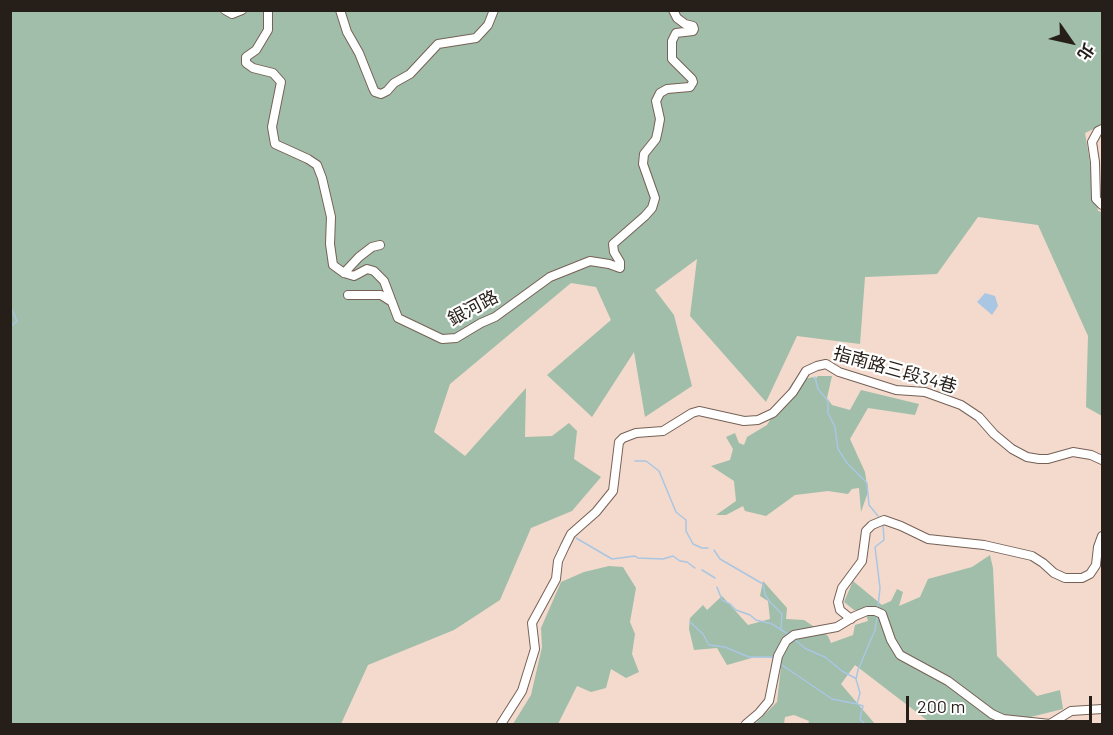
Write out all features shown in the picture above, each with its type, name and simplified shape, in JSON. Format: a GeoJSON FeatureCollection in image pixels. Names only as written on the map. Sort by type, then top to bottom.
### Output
{"type":"FeatureCollection","features":[{"type":"Feature","properties":{"kind":"street"},"geometry":{"type":"LineString","coordinates":[[225,10],[232,14],[242,10]]}},
{"type":"Feature","properties":{"kind":"street"},"geometry":{"type":"LineString","coordinates":[[268,10],[268,30],[256,50],[246,57],[246,63],[253,68],[273,72],[281,82],[272,127],[275,144],[316,165],[322,178],[331,217],[330,244],[333,265],[344,273],[359,257],[372,247],[380,245]]}},
{"type":"Feature","properties":{"kind":"street"},"geometry":{"type":"LineString","coordinates":[[340,10],[347,32],[359,53],[373,88],[375,92],[381,94],[410,74],[438,44],[476,38],[488,25],[494,10]]}},
{"type":"Feature","properties":{"kind":"street","name":"銀河路"},"geometry":{"type":"LineString","coordinates":[[344,273],[354,276],[368,269],[374,271],[384,281],[398,318],[442,339],[456,338],[495,317],[550,277],[590,261],[620,268],[613,244],[652,208],[655,198],[643,164],[644,154],[656,139],[658,130],[660,119],[656,101],[660,93],[667,89],[690,87],[693,82],[672,59],[672,41],[676,33],[694,29],[693,26],[677,18],[673,10]]}},
{"type":"Feature","properties":{"kind":"street"},"geometry":{"type":"LineString","coordinates":[[1102,129],[1098,131],[1092,142],[1096,199],[1102,206]]}},
{"type":"Feature","properties":{"kind":"street"},"geometry":{"type":"LineString","coordinates":[[348,295],[381,295],[392,302]]}},
{"type":"Feature","properties":{"kind":"street","name":"指南路三段34巷"},"geometry":{"type":"LineString","coordinates":[[501,724],[522,691],[531,666],[535,649],[532,623],[556,579],[558,561],[571,534],[596,512],[613,491],[619,442],[623,438],[636,433],[663,431],[699,411],[744,421],[758,420],[773,413],[793,392],[806,370],[826,364],[839,372],[896,390],[925,392],[962,405],[979,417],[1012,449],[1027,457],[1048,459],[1073,452],[1091,455],[1102,460]]}},
{"type":"Feature","properties":{"kind":"street"},"geometry":{"type":"LineString","coordinates":[[851,619],[840,610],[838,602],[842,588],[862,561],[866,531],[872,525],[884,520],[928,539],[984,545],[1032,556],[1043,562],[1054,573],[1065,578],[1082,578],[1090,574],[1096,565],[1102,536]]}},
{"type":"Feature","properties":{"kind":"street"},"geometry":{"type":"LineString","coordinates":[[746,724],[769,701],[778,656],[786,641],[794,635],[837,627],[867,611],[882,614],[891,639],[900,654],[948,681],[992,714],[1003,719],[1050,724],[1071,711],[1102,709]]}},
{"type":"Feature","properties":{"kind":"green space"},"geometry":{"type":"Polygon","coordinates":[[[10,11],[1102,11],[1102,125],[1085,133],[1098,211],[1102,212],[1102,416],[1086,407],[1088,336],[1038,225],[978,217],[937,274],[865,277],[860,344],[797,336],[766,402],[690,316],[697,259],[655,290],[674,315],[692,386],[645,417],[634,352],[592,417],[547,375],[611,320],[596,287],[571,283],[450,384],[434,432],[465,456],[526,388],[525,437],[552,436],[569,423],[577,431],[574,459],[601,477],[572,511],[531,528],[500,600],[454,630],[368,665],[341,724],[11,724],[10,11]]]}},
{"type":"Feature","properties":{"kind":"green space"},"geometry":{"type":"Polygon","coordinates":[[[818,376],[832,376],[827,398],[832,405],[850,410],[861,390],[919,404],[915,415],[868,408],[850,439],[865,472],[868,492],[861,512],[859,488],[852,489],[848,494],[828,491],[795,495],[766,516],[745,511],[743,506],[726,515],[716,515],[736,501],[734,481],[711,466],[730,460],[733,449],[726,437],[735,433],[739,443],[744,445],[747,437],[767,425],[793,382],[813,377],[815,379],[818,376]]]}},
{"type":"Feature","properties":{"kind":"green space"},"geometry":{"type":"Polygon","coordinates":[[[990,555],[993,568],[997,656],[1037,696],[1060,690],[1063,709],[1004,721],[1001,724],[932,724],[855,665],[841,684],[875,724],[808,724],[809,721],[794,715],[785,717],[784,724],[755,724],[777,702],[782,658],[755,657],[727,665],[717,648],[694,650],[689,629],[690,618],[703,605],[707,610],[722,596],[748,625],[770,619],[768,601],[760,596],[763,581],[787,608],[786,619],[804,620],[828,636],[831,643],[853,635],[855,625],[868,621],[865,611],[854,610],[844,602],[853,581],[882,605],[891,601],[897,589],[903,592],[899,606],[920,597],[928,579],[972,567],[990,555]]]}},
{"type":"Feature","properties":{"kind":"green space"},"geometry":{"type":"Polygon","coordinates":[[[609,566],[623,567],[636,588],[630,622],[635,634],[632,654],[639,672],[626,678],[611,669],[606,688],[591,692],[577,686],[558,724],[513,724],[531,695],[542,647],[541,628],[561,582],[584,572],[609,566]]]}},
{"type":"Feature","properties":{"kind":"water"},"geometry":{"type":"Polygon","coordinates":[[[985,293],[995,296],[998,306],[992,315],[977,302],[985,293]]]}},
{"type":"Feature","properties":{"kind":"waterway"},"geometry":{"type":"LineString","coordinates":[[10,306],[17,321],[10,327]]}},
{"type":"Feature","properties":{"kind":"waterway"},"geometry":{"type":"LineString","coordinates":[[815,377],[818,389],[828,401],[828,413],[835,427],[838,449],[847,463],[867,483],[869,505],[878,516]]}},
{"type":"Feature","properties":{"kind":"waterway"},"geometry":{"type":"LineString","coordinates":[[635,461],[646,461],[659,471],[676,512],[686,520],[686,531],[693,544],[708,548]]}},
{"type":"Feature","properties":{"kind":"waterway"},"geometry":{"type":"LineString","coordinates":[[878,606],[880,588],[875,547],[884,540],[883,525]]}},
{"type":"Feature","properties":{"kind":"waterway"},"geometry":{"type":"LineString","coordinates":[[576,538],[612,559],[635,556],[663,559],[673,556],[695,568]]}},
{"type":"Feature","properties":{"kind":"waterway"},"geometry":{"type":"LineString","coordinates":[[714,550],[720,559],[763,584],[770,602],[782,614],[781,629]]}},
{"type":"Feature","properties":{"kind":"waterway"},"geometry":{"type":"LineString","coordinates":[[702,570],[715,578]]}},
{"type":"Feature","properties":{"kind":"waterway"},"geometry":{"type":"LineString","coordinates":[[717,587],[722,600],[736,610],[756,620],[772,624],[788,634]]}},
{"type":"Feature","properties":{"kind":"waterway"},"geometry":{"type":"LineString","coordinates":[[865,724],[860,719],[863,706],[857,704],[860,693],[856,679],[875,630],[877,618]]}},
{"type":"Feature","properties":{"kind":"waterway"},"geometry":{"type":"LineString","coordinates":[[690,622],[703,634],[709,645],[725,647],[749,657],[773,657]]}},
{"type":"Feature","properties":{"kind":"waterway"},"geometry":{"type":"LineString","coordinates":[[794,639],[806,649],[825,657],[855,678]]}},
{"type":"Feature","properties":{"kind":"waterway"},"geometry":{"type":"LineString","coordinates":[[782,665],[832,699],[857,704]]}}]}
